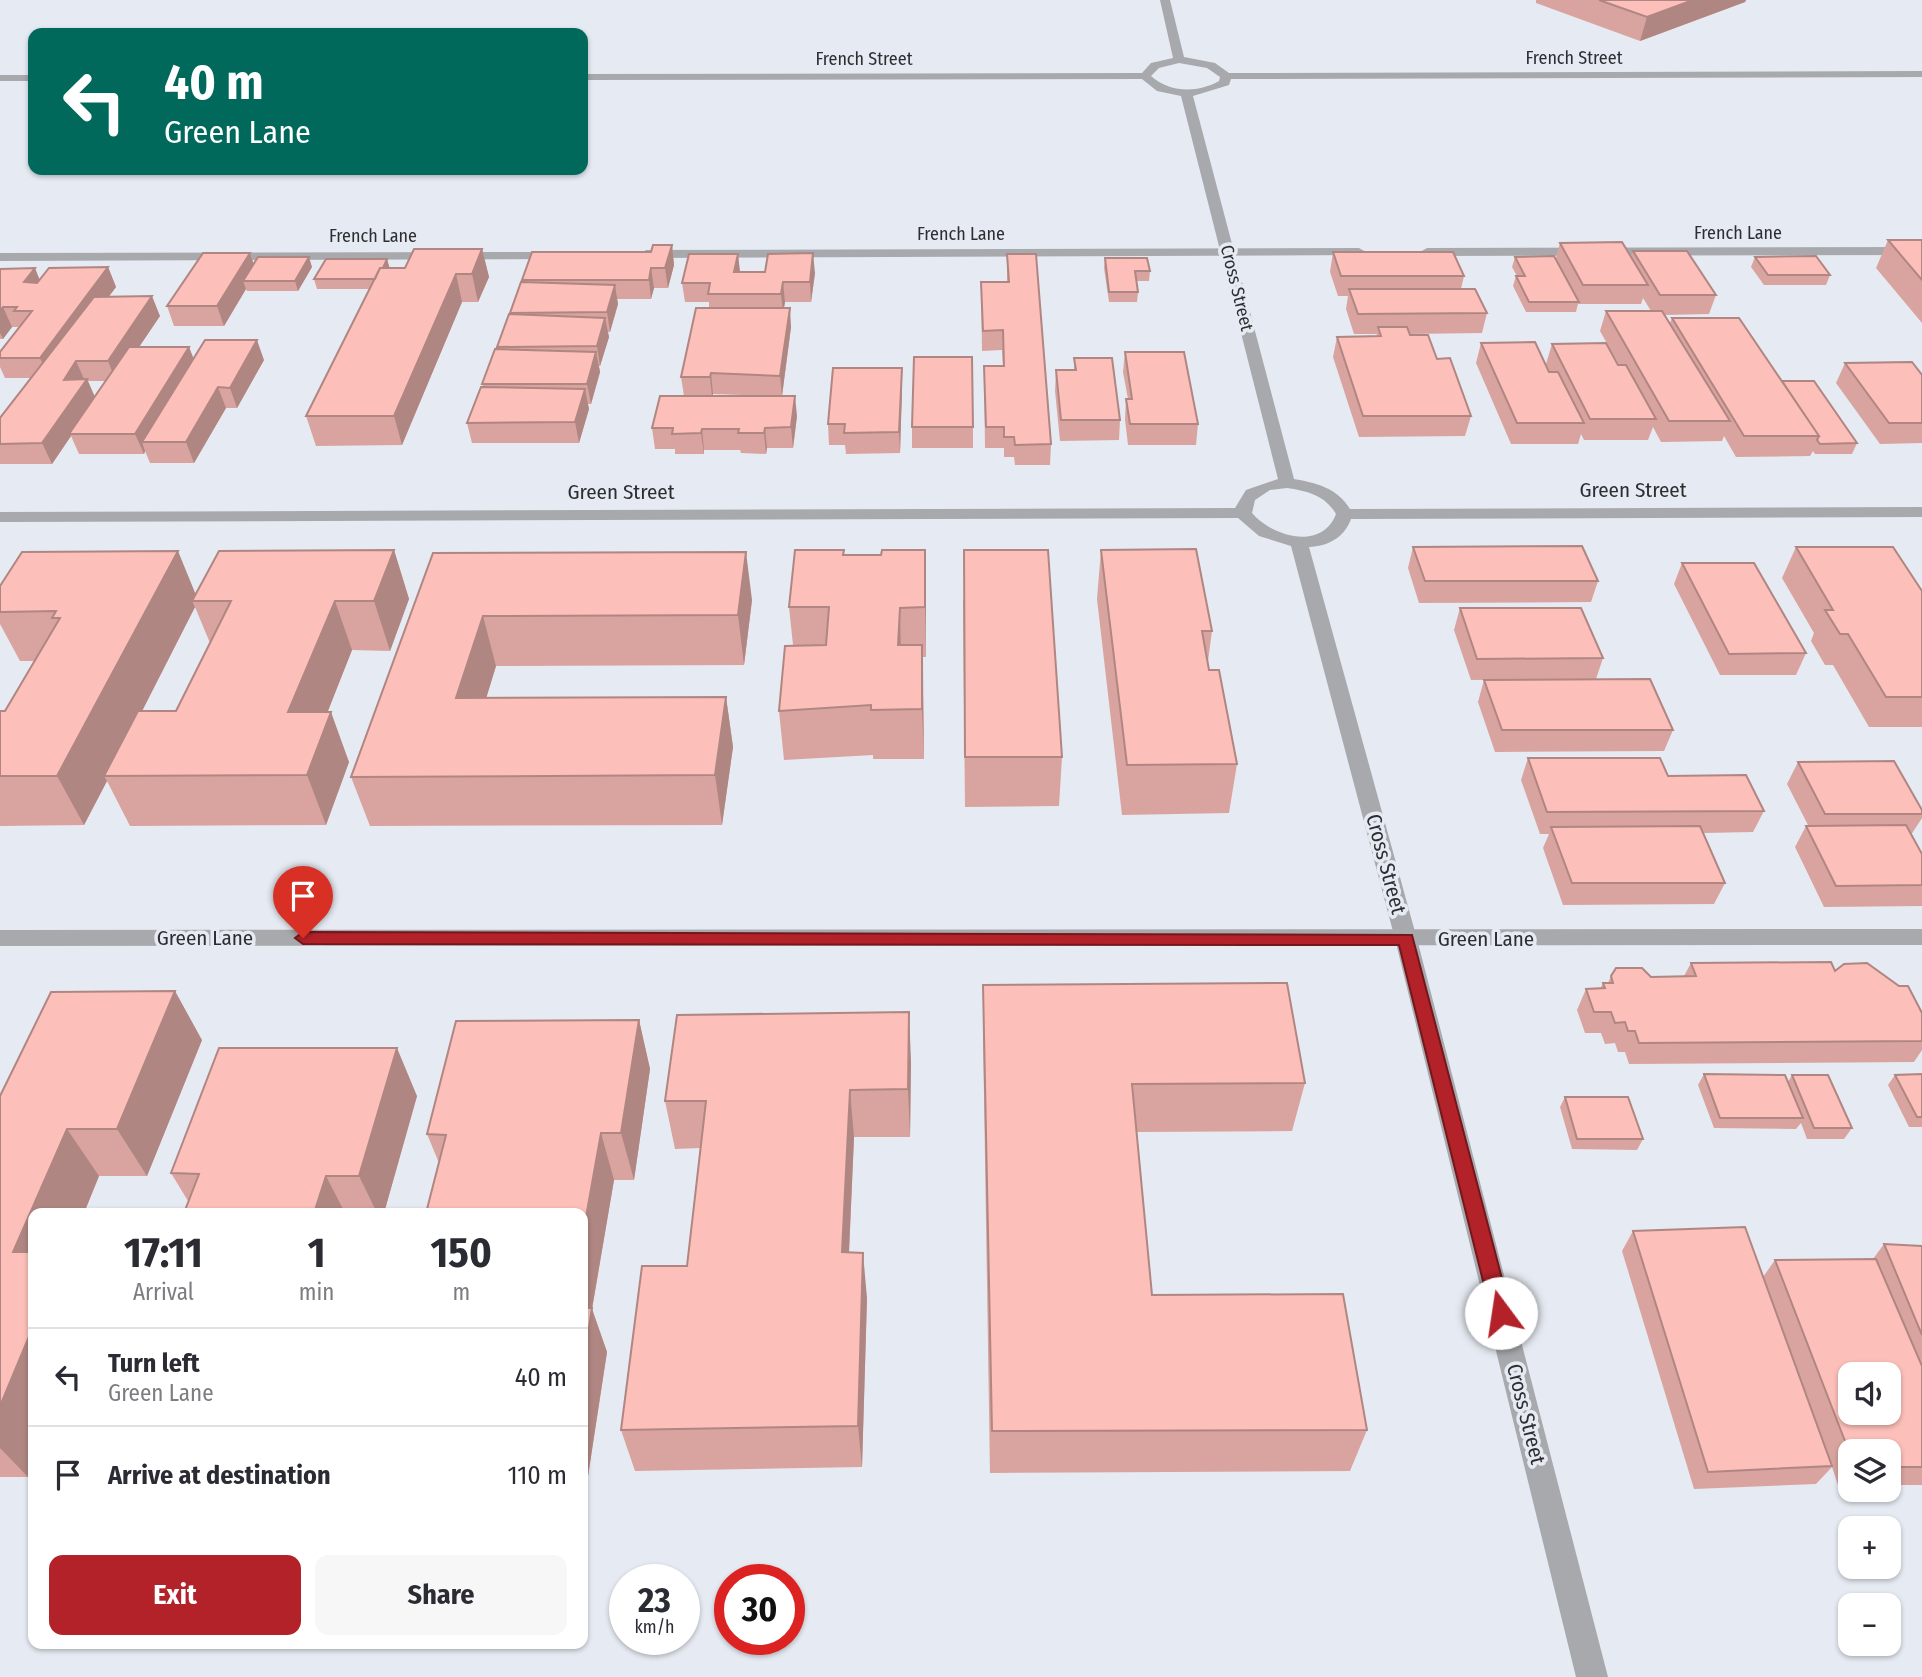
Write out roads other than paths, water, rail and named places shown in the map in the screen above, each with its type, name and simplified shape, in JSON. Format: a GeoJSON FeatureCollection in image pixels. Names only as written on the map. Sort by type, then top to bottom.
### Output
{"type":"FeatureCollection","features":[{"type":"Feature","properties":{"kind":"street"},"geometry":{"type":"LineString","coordinates":[[1165,0],[1180,60]]}},
{"type":"Feature","properties":{"kind":"street"},"geometry":{"type":"LineString","coordinates":[[1180,60],[1211,65],[1226,76],[1219,87],[1186,92],[1157,87],[1145,76],[1155,65],[1180,60]]}},
{"type":"Feature","properties":{"kind":"street","name":"French Street"},"geometry":{"type":"LineString","coordinates":[[1226,76],[1922,74]]}},
{"type":"Feature","properties":{"kind":"street","name":"French Street"},"geometry":{"type":"LineString","coordinates":[[588,77],[1145,76]]}},
{"type":"Feature","properties":{"kind":"street"},"geometry":{"type":"LineString","coordinates":[[0,78],[28,78]]}},
{"type":"Feature","properties":{"kind":"street","name":"Cross Street"},"geometry":{"type":"LineString","coordinates":[[1186,92],[1287,483]]}},
{"type":"Feature","properties":{"kind":"street","name":"French Lane"},"geometry":{"type":"LineString","coordinates":[[1409,252],[1922,251]]}},
{"type":"Feature","properties":{"kind":"street","name":"French Lane"},"geometry":{"type":"LineString","coordinates":[[628,254],[1367,252]]}},
{"type":"Feature","properties":{"kind":"street","name":"French Lane"},"geometry":{"type":"LineString","coordinates":[[0,257],[573,255]]}},
{"type":"Feature","properties":{"kind":"street"},"geometry":{"type":"LineString","coordinates":[[1287,483],[1319,489],[1332,496],[1344,514],[1338,531],[1321,539],[1299,542],[1269,536],[1247,522],[1243,513],[1248,495],[1258,488],[1287,483]]}},
{"type":"Feature","properties":{"kind":"street","name":"Green Street"},"geometry":{"type":"LineString","coordinates":[[1344,514],[1922,512]]}},
{"type":"Feature","properties":{"kind":"street","name":"Green Street"},"geometry":{"type":"LineString","coordinates":[[0,517],[1243,513]]}},
{"type":"Feature","properties":{"kind":"street","name":"Cross Street"},"geometry":{"type":"LineString","coordinates":[[1299,542],[1406,939],[1592,1677]]}},
{"type":"Feature","properties":{"kind":"street","name":"Green Lane"},"geometry":{"type":"LineString","coordinates":[[0,938],[1922,937]]}}]}
